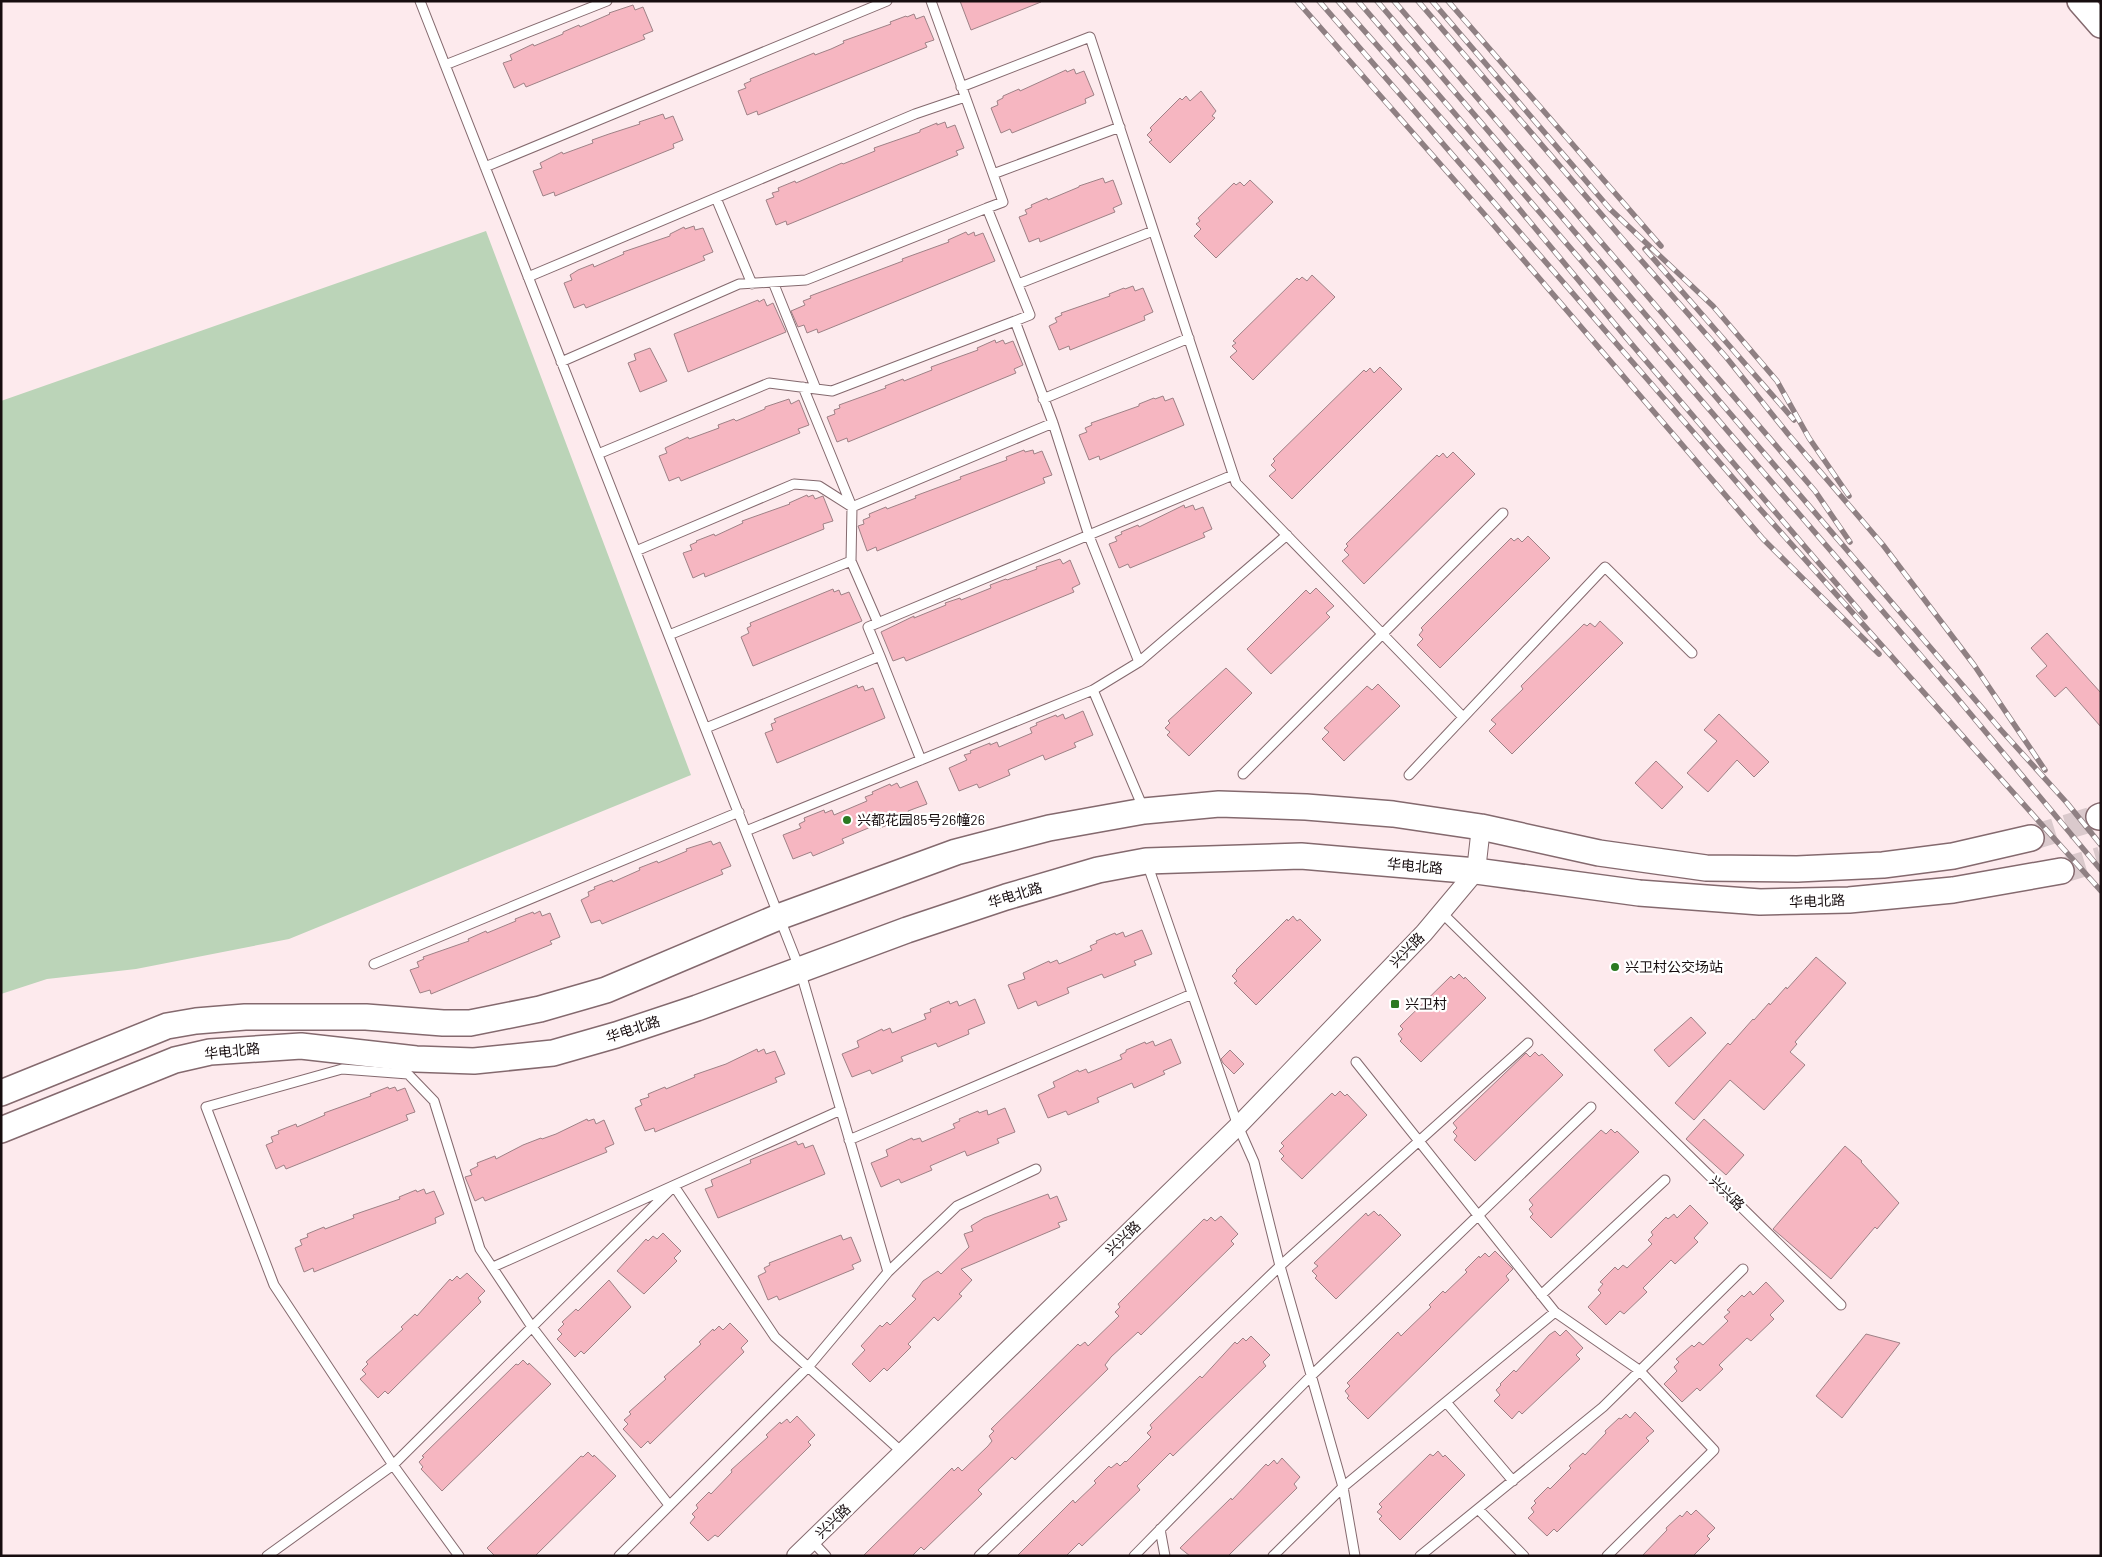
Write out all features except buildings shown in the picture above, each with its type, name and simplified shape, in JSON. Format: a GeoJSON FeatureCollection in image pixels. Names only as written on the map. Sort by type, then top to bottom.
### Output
{"type":"FeatureCollection","features":[{"type":"Feature","properties":{"kind":"main road"},"geometry":{"type":"LineString","coordinates":[[2080,1],[2101,24]]}},
{"type":"Feature","properties":{"kind":"main road"},"geometry":{"type":"LineString","coordinates":[[1,1093],[167,1026],[196,1021],[245,1017],[366,1017],[443,1023],[470,1023],[540,1009],[606,990],[780,916],[956,852],[1050,828],[1144,811],[1219,804],[1306,807],[1393,814],[1481,827],[1598,853],[1706,868],[1797,869],[1883,865],[1953,856],[2031,838]]}},
{"type":"Feature","properties":{"kind":"main road","name":"华电北路"},"geometry":{"type":"LineString","coordinates":[[1,1130],[175,1060],[210,1052],[301,1046],[416,1059],[474,1061],[553,1053],[634,1029],[907,930],[1006,897],[1098,870],[1146,861],[1301,856],[1476,871],[1638,893],[1760,902],[1849,900],[1953,890],[2061,871]]}},
{"type":"Feature","properties":{"kind":"street"},"geometry":{"type":"LineString","coordinates":[[1476,871],[1481,827]]}},
{"type":"Feature","properties":{"kind":"street","name":"兴兴路"},"geometry":{"type":"LineString","coordinates":[[796,1556],[1238,1126],[1442,913],[1476,871]]}},
{"type":"Feature","properties":{"kind":"lane"},"geometry":{"type":"LineString","coordinates":[[420,1],[800,970],[888,1272]]}},
{"type":"Feature","properties":{"kind":"lane"},"geometry":{"type":"LineString","coordinates":[[445,65],[607,1]]}},
{"type":"Feature","properties":{"kind":"lane"},"geometry":{"type":"LineString","coordinates":[[485,167],[887,1]]}},
{"type":"Feature","properties":{"kind":"lane"},"geometry":{"type":"LineString","coordinates":[[562,362],[740,284],[806,280],[1003,202],[930,1]]}},
{"type":"Feature","properties":{"kind":"lane"},"geometry":{"type":"LineString","coordinates":[[961,87],[1090,37],[1236,483],[1463,717]]}},
{"type":"Feature","properties":{"kind":"lane"},"geometry":{"type":"LineString","coordinates":[[528,277],[915,114],[965,97]]}},
{"type":"Feature","properties":{"kind":"lane"},"geometry":{"type":"LineString","coordinates":[[993,174],[1120,127]]}},
{"type":"Feature","properties":{"kind":"lane"},"geometry":{"type":"LineString","coordinates":[[716,198],[752,284]]}},
{"type":"Feature","properties":{"kind":"lane"},"geometry":{"type":"LineString","coordinates":[[598,454],[769,383],[832,391],[1030,315],[987,208]]}},
{"type":"Feature","properties":{"kind":"lane"},"geometry":{"type":"LineString","coordinates":[[1018,284],[1154,231]]}},
{"type":"Feature","properties":{"kind":"lane"},"geometry":{"type":"LineString","coordinates":[[773,282],[816,389]]}},
{"type":"Feature","properties":{"kind":"lane"},"geometry":{"type":"LineString","coordinates":[[1015,321],[1053,423],[1089,536],[1139,662]]}},
{"type":"Feature","properties":{"kind":"lane"},"geometry":{"type":"LineString","coordinates":[[1043,399],[1189,338]]}},
{"type":"Feature","properties":{"kind":"lane"},"geometry":{"type":"LineString","coordinates":[[803,387],[852,507],[851,561],[878,623]]}},
{"type":"Feature","properties":{"kind":"lane"},"geometry":{"type":"LineString","coordinates":[[852,507],[1053,423]]}},
{"type":"Feature","properties":{"kind":"lane"},"geometry":{"type":"LineString","coordinates":[[920,760],[868,627],[1233,475]]}},
{"type":"Feature","properties":{"kind":"lane"},"geometry":{"type":"LineString","coordinates":[[636,551],[794,484],[819,486],[852,507]]}},
{"type":"Feature","properties":{"kind":"lane"},"geometry":{"type":"LineString","coordinates":[[1243,774],[1503,513]]}},
{"type":"Feature","properties":{"kind":"lane"},"geometry":{"type":"LineString","coordinates":[[746,831],[1093,690],[1139,662],[1287,535]]}},
{"type":"Feature","properties":{"kind":"lane"},"geometry":{"type":"LineString","coordinates":[[669,635],[851,561]]}},
{"type":"Feature","properties":{"kind":"lane"},"geometry":{"type":"LineString","coordinates":[[1409,775],[1605,567],[1692,653]]}},
{"type":"Feature","properties":{"kind":"lane"},"geometry":{"type":"LineString","coordinates":[[706,728],[880,656]]}},
{"type":"Feature","properties":{"kind":"lane"},"geometry":{"type":"LineString","coordinates":[[1093,690],[1144,811]]}},
{"type":"Feature","properties":{"kind":"lane"},"geometry":{"type":"LineString","coordinates":[[374,964],[739,812]]}},
{"type":"Feature","properties":{"kind":"lane"},"geometry":{"type":"LineString","coordinates":[[1146,861],[1238,1126],[1254,1162],[1280,1266],[1343,1487],[1355,1556]]}},
{"type":"Feature","properties":{"kind":"lane","name":"兴兴路"},"geometry":{"type":"LineString","coordinates":[[1442,913],[1840,1305]]}},
{"type":"Feature","properties":{"kind":"lane"},"geometry":{"type":"LineString","coordinates":[[849,1140],[1192,994]]}},
{"type":"Feature","properties":{"kind":"lane"},"geometry":{"type":"LineString","coordinates":[[978,1556],[1280,1266],[1528,1043]]}},
{"type":"Feature","properties":{"kind":"lane"},"geometry":{"type":"LineString","coordinates":[[1356,1062],[1479,1214],[1554,1312],[1640,1370],[1714,1450],[1607,1556]]}},
{"type":"Feature","properties":{"kind":"lane"},"geometry":{"type":"LineString","coordinates":[[459,1556],[393,1465],[274,1284],[206,1107],[342,1069],[408,1074],[434,1102],[480,1249],[532,1327],[669,1505]]}},
{"type":"Feature","properties":{"kind":"lane"},"geometry":{"type":"LineString","coordinates":[[1134,1556],[1312,1376],[1591,1107]]}},
{"type":"Feature","properties":{"kind":"lane"},"geometry":{"type":"LineString","coordinates":[[492,1267],[841,1110]]}},
{"type":"Feature","properties":{"kind":"lane"},"geometry":{"type":"LineString","coordinates":[[619,1556],[809,1366],[888,1272],[957,1206],[1036,1170]]}},
{"type":"Feature","properties":{"kind":"lane"},"geometry":{"type":"LineString","coordinates":[[1541,1294],[1665,1180]]}},
{"type":"Feature","properties":{"kind":"lane"},"geometry":{"type":"LineString","coordinates":[[267,1556],[393,1465],[674,1186]]}},
{"type":"Feature","properties":{"kind":"lane"},"geometry":{"type":"LineString","coordinates":[[674,1186],[775,1337],[903,1453]]}},
{"type":"Feature","properties":{"kind":"lane"},"geometry":{"type":"LineString","coordinates":[[1420,1556],[1603,1408],[1743,1268]]}},
{"type":"Feature","properties":{"kind":"lane"},"geometry":{"type":"LineString","coordinates":[[1273,1556],[1343,1487],[1554,1312]]}},
{"type":"Feature","properties":{"kind":"lane"},"geometry":{"type":"LineString","coordinates":[[1446,1402],[1513,1481]]}},
{"type":"Feature","properties":{"kind":"lane"},"geometry":{"type":"LineString","coordinates":[[1478,1509],[1524,1556]]}},
{"type":"Feature","properties":{"kind":"lane"},"geometry":{"type":"LineString","coordinates":[[1160,1529],[1165,1556]]}},
{"type":"Feature","properties":{"kind":"lane"},"geometry":{"type":"LineString","coordinates":[[812,1541],[826,1556]]}},
{"type":"Feature","properties":{"kind":"green space"},"geometry":{"type":"Polygon","coordinates":[[[486,231],[691,775],[289,939],[136,969],[47,979],[1,994],[1,401],[486,231]]]}},
{"type":"Feature","properties":{"kind":"tunnel"},"geometry":{"type":"LineString","coordinates":[[2031,838],[2099,817]]}},
{"type":"Feature","properties":{"kind":"tunnel"},"geometry":{"type":"LineString","coordinates":[[2061,871],[2101,859]]}},
{"type":"Feature","properties":{"kind":"railway"},"geometry":{"type":"LineString","coordinates":[[1297,1],[1485,215],[1763,539],[1879,654]]}},
{"type":"Feature","properties":{"kind":"railway"},"geometry":{"type":"LineString","coordinates":[[1319,1],[1760,509],[2101,891]]}},
{"type":"Feature","properties":{"kind":"railway"},"geometry":{"type":"LineString","coordinates":[[1338,1],[1486,169],[1629,341],[1865,617]]}},
{"type":"Feature","properties":{"kind":"railway"},"geometry":{"type":"LineString","coordinates":[[1358,1],[1953,693],[2101,870]]}},
{"type":"Feature","properties":{"kind":"railway"},"geometry":{"type":"LineString","coordinates":[[1377,1],[2001,730],[2067,803],[2101,845]]}},
{"type":"Feature","properties":{"kind":"railway"},"geometry":{"type":"LineString","coordinates":[[1394,1],[1815,491],[1850,542]]}},
{"type":"Feature","properties":{"kind":"railway"},"geometry":{"type":"LineString","coordinates":[[1418,1],[1726,357],[1788,434],[1883,545],[1974,665],[2045,770]]}},
{"type":"Feature","properties":{"kind":"railway"},"geometry":{"type":"LineString","coordinates":[[1432,1],[1610,209],[1713,306],[1777,381],[1809,438],[1849,496]]}},
{"type":"Feature","properties":{"kind":"railway"},"geometry":{"type":"LineString","coordinates":[[1448,1],[1661,246]]}},
{"type":"Feature","properties":{"kind":"railway"},"geometry":{"type":"LineString","coordinates":[[1645,249],[1794,420]]}},
{"type":"Feature","properties":{"kind":"place","name":"兴都花园85号26幢26"},"geometry":{"type":"Point","coordinates":[847,820]}},
{"type":"Feature","properties":{"kind":"place","name":"兴卫村公交场站"},"geometry":{"type":"Point","coordinates":[1615,967]}},
{"type":"Feature","properties":{"kind":"place","name":"兴卫村"},"geometry":{"type":"Point","coordinates":[1395,1004]}}]}
